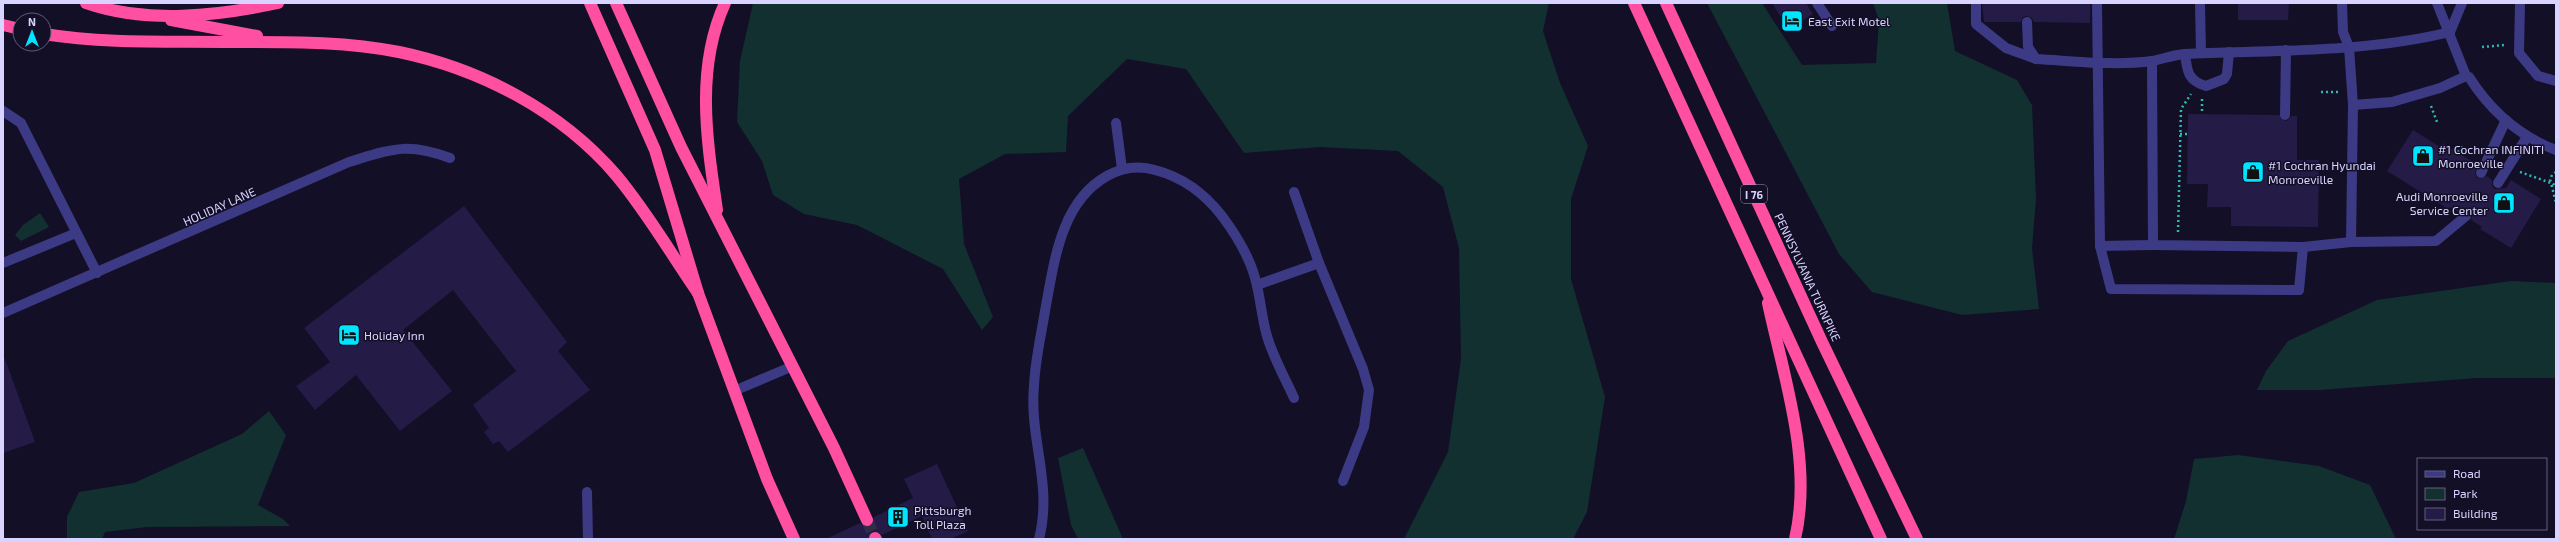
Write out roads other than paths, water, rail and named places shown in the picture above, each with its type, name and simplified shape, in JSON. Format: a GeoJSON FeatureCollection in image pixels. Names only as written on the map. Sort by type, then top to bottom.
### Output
{"type":"FeatureCollection","features":[{"type":"Feature","properties":{"kind":"highway"},"geometry":{"type":"LineString","coordinates":[[86,3],[292,42]]}},
{"type":"Feature","properties":{"kind":"highway"},"geometry":{"type":"LineString","coordinates":[[141,14],[211,13],[278,3]]}},
{"type":"Feature","properties":{"kind":"highway"},"geometry":{"type":"LineString","coordinates":[[590,3],[655,150],[698,293],[767,478],[794,539]]}},
{"type":"Feature","properties":{"kind":"highway"},"geometry":{"type":"LineString","coordinates":[[616,3],[681,146],[793,366],[867,520]]}},
{"type":"Feature","properties":{"kind":"highway"},"geometry":{"type":"LineString","coordinates":[[719,221],[708,135],[706,84],[710,48],[725,3]]}},
{"type":"Feature","properties":{"kind":"highway","name":"I 76"},"geometry":{"type":"LineString","coordinates":[[1634,3],[1763,280],[1881,539]]}},
{"type":"Feature","properties":{"kind":"highway","name":"PENNSYLVANIA TURNPIKE"},"geometry":{"type":"LineString","coordinates":[[1666,3],[1822,342],[1917,539]]}},
{"type":"Feature","properties":{"kind":"highway"},"geometry":{"type":"LineString","coordinates":[[52,35],[106,40],[292,42],[372,48],[421,58],[464,71],[533,106],[576,136],[616,175],[642,210],[698,293]]}},
{"type":"Feature","properties":{"kind":"highway"},"geometry":{"type":"LineString","coordinates":[[1763,280],[1797,444],[1800,493],[1795,539]]}},
{"type":"Feature","properties":{"kind":"street"},"geometry":{"type":"LineString","coordinates":[[1817,3],[1832,26]]}},
{"type":"Feature","properties":{"kind":"street"},"geometry":{"type":"LineString","coordinates":[[1976,3],[1976,24],[2006,48],[2036,59],[2099,63],[2152,61],[2171,55],[2185,54],[2349,47],[2409,42],[2450,32]]}},
{"type":"Feature","properties":{"kind":"street"},"geometry":{"type":"LineString","coordinates":[[2097,3],[2099,63],[2100,246],[2111,289],[2299,290],[2303,247]]}},
{"type":"Feature","properties":{"kind":"street"},"geometry":{"type":"LineString","coordinates":[[2200,3],[2201,53]]}},
{"type":"Feature","properties":{"kind":"street"},"geometry":{"type":"LineString","coordinates":[[2342,3],[2343,32],[2349,47],[2353,105],[2351,242]]}},
{"type":"Feature","properties":{"kind":"street"},"geometry":{"type":"LineString","coordinates":[[2437,3],[2450,32],[2466,76],[2506,120],[2527,137],[2556,150]]}},
{"type":"Feature","properties":{"kind":"street"},"geometry":{"type":"LineString","coordinates":[[2450,32],[2462,3]]}},
{"type":"Feature","properties":{"kind":"street"},"geometry":{"type":"LineString","coordinates":[[2520,3],[2519,53],[2538,76],[2556,81]]}},
{"type":"Feature","properties":{"kind":"street"},"geometry":{"type":"LineString","coordinates":[[2026,22],[2028,47],[2036,59]]}},
{"type":"Feature","properties":{"kind":"street"},"geometry":{"type":"LineString","coordinates":[[2285,115],[2286,50]]}},
{"type":"Feature","properties":{"kind":"street"},"geometry":{"type":"LineString","coordinates":[[2185,54],[2189,76],[2192,81],[2206,86],[2224,79],[2227,74],[2229,52]]}},
{"type":"Feature","properties":{"kind":"street"},"geometry":{"type":"LineString","coordinates":[[2152,61],[2153,245]]}},
{"type":"Feature","properties":{"kind":"street"},"geometry":{"type":"LineString","coordinates":[[2353,105],[2392,102],[2440,88],[2466,76]]}},
{"type":"Feature","properties":{"kind":"street"},"geometry":{"type":"LineString","coordinates":[[3,111],[21,123],[97,273]]}},
{"type":"Feature","properties":{"kind":"street"},"geometry":{"type":"LineString","coordinates":[[2481,173],[2506,120]]}},
{"type":"Feature","properties":{"kind":"street"},"geometry":{"type":"LineString","coordinates":[[1116,123],[1122,169]]}},
{"type":"Feature","properties":{"kind":"street"},"geometry":{"type":"LineString","coordinates":[[2498,183],[2527,137]]}},
{"type":"Feature","properties":{"kind":"street","name":"HOLIDAY LANE"},"geometry":{"type":"LineString","coordinates":[[3,313],[349,162],[407,148],[425,149],[450,158]]}},
{"type":"Feature","properties":{"kind":"street"},"geometry":{"type":"LineString","coordinates":[[1039,539],[1044,513],[1045,492],[1035,420],[1033,387],[1054,263],[1073,210],[1097,182],[1122,169],[1146,168],[1162,172],[1198,191],[1221,216],[1237,240],[1257,285],[1267,337],[1294,398]]}},
{"type":"Feature","properties":{"kind":"street"},"geometry":{"type":"LineString","coordinates":[[1294,192],[1319,263],[1363,369],[1368,390],[1364,427],[1343,481]]}},
{"type":"Feature","properties":{"kind":"street"},"geometry":{"type":"LineString","coordinates":[[2100,246],[2178,244],[2303,247],[2351,242],[2436,241],[2466,216]]}},
{"type":"Feature","properties":{"kind":"street"},"geometry":{"type":"LineString","coordinates":[[3,263],[76,233]]}},
{"type":"Feature","properties":{"kind":"street"},"geometry":{"type":"LineString","coordinates":[[1257,285],[1319,263]]}},
{"type":"Feature","properties":{"kind":"street"},"geometry":{"type":"LineString","coordinates":[[734,391],[793,366]]}},
{"type":"Feature","properties":{"kind":"street"},"geometry":{"type":"LineString","coordinates":[[587,492],[588,539]]}},
{"type":"Feature","properties":{"kind":"tunnel"},"geometry":{"type":"LineString","coordinates":[[867,520],[875,538]]}},
{"type":"Feature","properties":{"kind":"place","name":"East Exit Motel"},"geometry":{"type":"Point","coordinates":[1792,21]}},
{"type":"Feature","properties":{"kind":"place","name":"#1 Cochran INFINITI Monroeville"},"geometry":{"type":"Point","coordinates":[2423,156]}},
{"type":"Feature","properties":{"kind":"place","name":"#1 Cochran Hyundai Monroeville"},"geometry":{"type":"Point","coordinates":[2253,172]}},
{"type":"Feature","properties":{"kind":"place","name":"Audi Monroeville Service Center"},"geometry":{"type":"Point","coordinates":[2504,203]}},
{"type":"Feature","properties":{"kind":"place","name":"Holiday Inn"},"geometry":{"type":"Point","coordinates":[349,335]}},
{"type":"Feature","properties":{"kind":"place","name":"Pittsburgh Toll Plaza"},"geometry":{"type":"Point","coordinates":[898,517]}}]}
